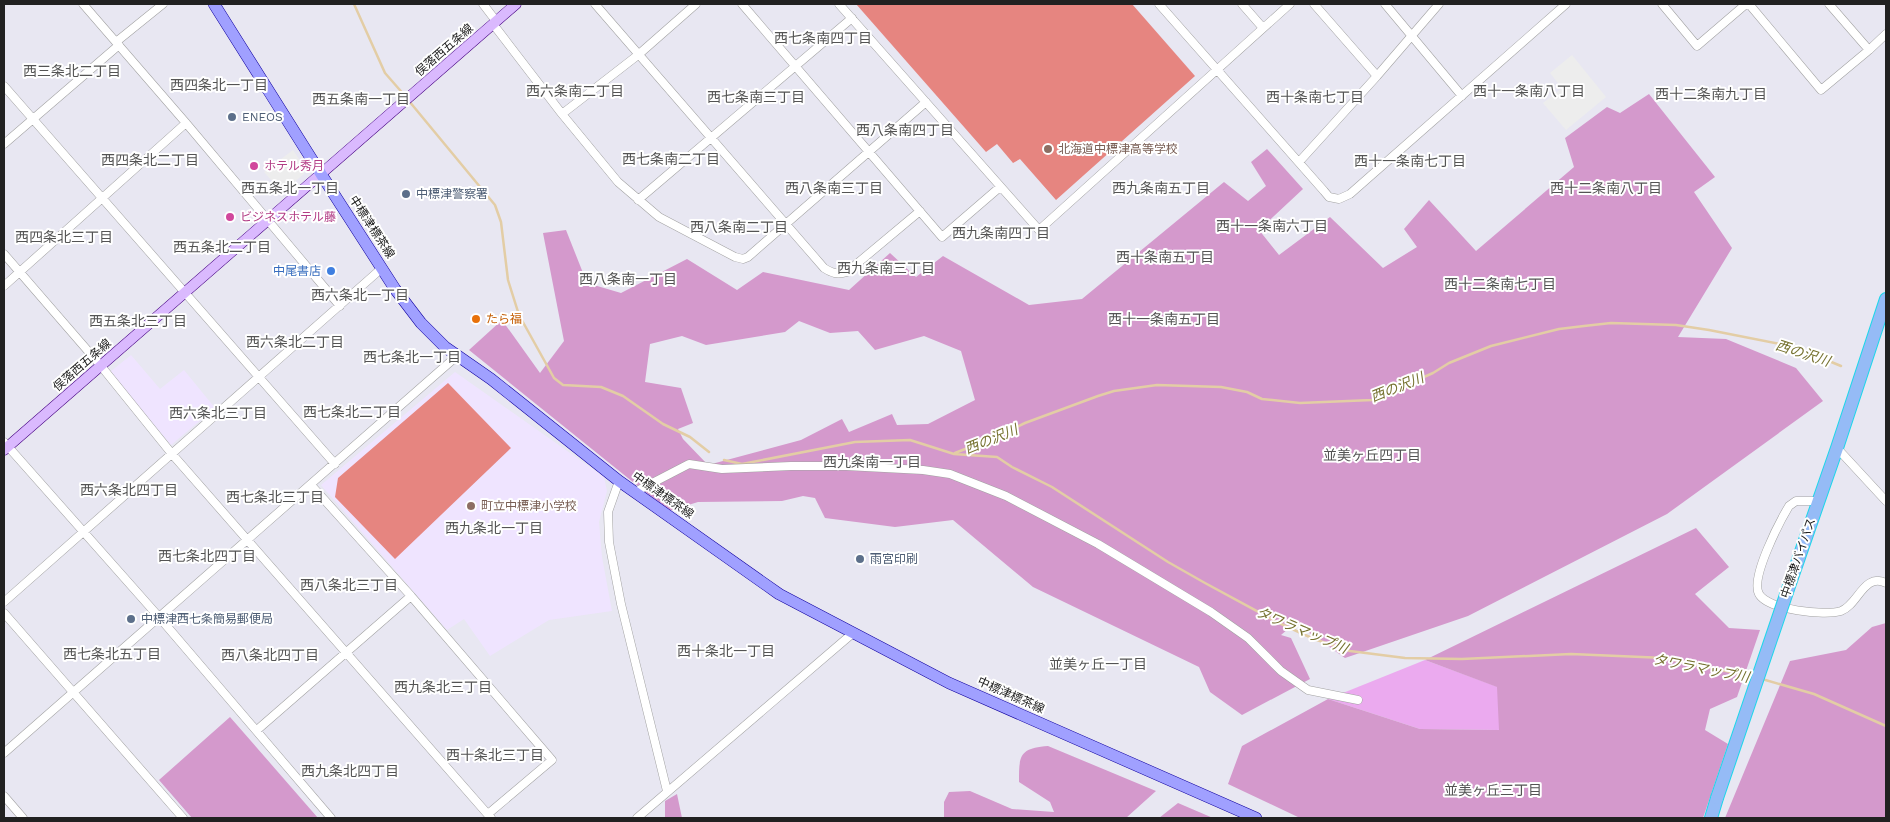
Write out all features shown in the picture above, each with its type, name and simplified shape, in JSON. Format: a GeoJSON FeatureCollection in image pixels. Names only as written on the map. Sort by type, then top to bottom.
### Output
{"type":"FeatureCollection","features":[{"type":"Feature","properties":{"kind":"highway","name":"中標津バイパス"},"geometry":{"type":"LineString","coordinates":[[1712,818],[1717,798],[1886,299]]}},
{"type":"Feature","properties":{"kind":"main road","name":"中標津標茶線"},"geometry":{"type":"LineString","coordinates":[[214,4],[382,268],[421,323],[446,346],[619,481],[780,594],[949,683],[1256,818]]}},
{"type":"Feature","properties":{"kind":"main road","name":"俣落西五条線"},"geometry":{"type":"LineString","coordinates":[[5,446],[100,366],[516,4]]}},
{"type":"Feature","properties":{"kind":"street"},"geometry":{"type":"LineString","coordinates":[[82,4],[186,123],[340,306]]}},
{"type":"Feature","properties":{"kind":"street"},"geometry":{"type":"LineString","coordinates":[[4,144],[163,4]]}},
{"type":"Feature","properties":{"kind":"street"},"geometry":{"type":"LineString","coordinates":[[483,4],[562,114],[618,182],[659,217],[735,257],[743,259],[748,257],[926,102]]}},
{"type":"Feature","properties":{"kind":"street"},"geometry":{"type":"LineString","coordinates":[[594,4],[824,268],[832,273],[840,274],[846,272],[920,211]]}},
{"type":"Feature","properties":{"kind":"street"},"geometry":{"type":"LineString","coordinates":[[562,114],[638,55],[696,4]]}},
{"type":"Feature","properties":{"kind":"street"},"geometry":{"type":"LineString","coordinates":[[742,4],[942,237],[1000,187]]}},
{"type":"Feature","properties":{"kind":"street"},"geometry":{"type":"LineString","coordinates":[[839,4],[1039,230],[1290,4]]}},
{"type":"Feature","properties":{"kind":"street"},"geometry":{"type":"LineString","coordinates":[[1159,4],[1329,196],[1339,199],[1344,198],[1566,4]]}},
{"type":"Feature","properties":{"kind":"street"},"geometry":{"type":"LineString","coordinates":[[1242,4],[1263,28]]}},
{"type":"Feature","properties":{"kind":"street"},"geometry":{"type":"LineString","coordinates":[[1314,4],[1377,76]]}},
{"type":"Feature","properties":{"kind":"street"},"geometry":{"type":"LineString","coordinates":[[1385,4],[1462,96]]}},
{"type":"Feature","properties":{"kind":"street"},"geometry":{"type":"LineString","coordinates":[[1299,162],[1439,4]]}},
{"type":"Feature","properties":{"kind":"street"},"geometry":{"type":"LineString","coordinates":[[1662,4],[1697,46],[1748,4],[1821,90],[1886,34]]}},
{"type":"Feature","properties":{"kind":"street"},"geometry":{"type":"LineString","coordinates":[[1828,4],[1869,50]]}},
{"type":"Feature","properties":{"kind":"street"},"geometry":{"type":"LineString","coordinates":[[638,200],[852,18]]}},
{"type":"Feature","properties":{"kind":"street"},"geometry":{"type":"LineString","coordinates":[[4,86],[335,464]]}},
{"type":"Feature","properties":{"kind":"street"},"geometry":{"type":"LineString","coordinates":[[4,286],[186,123]]}},
{"type":"Feature","properties":{"kind":"street"},"geometry":{"type":"LineString","coordinates":[[4,254],[172,454],[490,816],[552,760],[411,596],[311,485]]}},
{"type":"Feature","properties":{"kind":"street"},"geometry":{"type":"LineString","coordinates":[[4,602],[382,268]]}},
{"type":"Feature","properties":{"kind":"street"},"geometry":{"type":"LineString","coordinates":[[4,753],[458,355]]}},
{"type":"Feature","properties":{"kind":"street"},"geometry":{"type":"LineString","coordinates":[[5,446],[159,616],[331,818]]}},
{"type":"Feature","properties":{"kind":"street"},"geometry":{"type":"LineString","coordinates":[[1837,448],[1886,501]]}},
{"type":"Feature","properties":{"kind":"street"},"geometry":{"type":"LineString","coordinates":[[635,492],[689,464],[722,469],[846,466],[923,470],[950,474],[1006,496],[1082,536],[1211,612],[1248,638],[1281,671],[1308,690],[1358,700]]}},
{"type":"Feature","properties":{"kind":"street"},"geometry":{"type":"LineString","coordinates":[[619,481],[608,512],[609,542],[621,604],[667,792]]}},
{"type":"Feature","properties":{"kind":"street"},"geometry":{"type":"LineString","coordinates":[[1817,501],[1796,501],[1790,506],[1760,566],[1756,584],[1759,596],[1765,602],[1798,611],[1835,612],[1849,607],[1866,586],[1871,583],[1880,581],[1886,583]]}},
{"type":"Feature","properties":{"kind":"street"},"geometry":{"type":"LineString","coordinates":[[257,730],[348,653],[411,596]]}},
{"type":"Feature","properties":{"kind":"street"},"geometry":{"type":"LineString","coordinates":[[4,614],[183,818]]}},
{"type":"Feature","properties":{"kind":"street"},"geometry":{"type":"LineString","coordinates":[[637,818],[853,633]]}},
{"type":"Feature","properties":{"kind":"street"},"geometry":{"type":"LineString","coordinates":[[4,796],[23,818]]}},
{"type":"Feature","properties":{"kind":"shaded area","name":"北海道中標津高等学校"},"geometry":{"type":"Polygon","coordinates":[[[856,4],[1132,4],[1195,76],[1056,200],[1020,159],[1013,163],[997,144],[986,152],[856,4]]]}},
{"type":"Feature","properties":{"kind":"shaded area"},"geometry":{"type":"Polygon","coordinates":[[[1572,55],[1606,97],[1566,130],[1543,103],[1562,88],[1550,73],[1572,55]]]}},
{"type":"Feature","properties":{"kind":"shaded area"},"geometry":{"type":"Polygon","coordinates":[[[1649,94],[1715,177],[1694,192],[1732,248],[1678,337],[1726,339],[1796,368],[1823,401],[1667,514],[1468,616],[1345,658],[1295,623],[1281,635],[1291,638],[1310,679],[1242,715],[1210,692],[1199,667],[1033,587],[953,520],[895,527],[825,518],[815,498],[803,496],[782,501],[698,502],[669,511],[469,350],[502,320],[540,373],[564,341],[543,233],[566,230],[587,283],[621,293],[687,259],[737,290],[763,272],[849,290],[890,253],[916,277],[943,256],[1029,305],[1082,299],[1224,182],[1248,201],[1266,186],[1251,162],[1267,149],[1303,189],[1259,230],[1279,255],[1330,217],[1383,268],[1417,247],[1404,229],[1429,200],[1476,251],[1574,167],[1565,138],[1607,107],[1620,113],[1649,94]],[[799,321],[785,332],[706,345],[682,336],[650,344],[645,382],[681,388],[693,423],[678,429],[683,439],[708,465],[801,440],[842,419],[849,432],[892,414],[897,425],[928,424],[975,400],[961,351],[924,336],[875,350],[858,331],[830,333],[799,321]]]}},
{"type":"Feature","properties":{"kind":"shaded area"},"geometry":{"type":"Polygon","coordinates":[[[293,150],[305,168],[304,174],[282,192],[264,172],[293,150]]]}},
{"type":"Feature","properties":{"kind":"shaded area"},"geometry":{"type":"Polygon","coordinates":[[[131,355],[160,389],[184,370],[215,408],[171,445],[110,372],[131,355]]]}},
{"type":"Feature","properties":{"kind":"shaded area","name":"町立中標津小学校"},"geometry":{"type":"Polygon","coordinates":[[[455,372],[604,477],[607,491],[599,522],[602,557],[612,611],[549,620],[490,656],[464,619],[447,630],[321,485],[455,372]]]}},
{"type":"Feature","properties":{"kind":"shaded area"},"geometry":{"type":"Polygon","coordinates":[[[448,383],[511,448],[395,559],[335,497],[338,478],[448,383]]]}},
{"type":"Feature","properties":{"kind":"shaded area"},"geometry":{"type":"Polygon","coordinates":[[[1696,528],[1729,567],[1695,594],[1729,628],[1760,630],[1737,697],[1710,709],[1705,730],[1728,744],[1703,818],[1300,818],[1228,784],[1242,746],[1328,699],[1420,729],[1499,730],[1497,687],[1425,660],[1696,528]]]}},
{"type":"Feature","properties":{"kind":"shaded area"},"geometry":{"type":"Polygon","coordinates":[[[1886,623],[1886,818],[1725,818],[1790,661],[1846,650],[1872,627],[1886,623]]]}},
{"type":"Feature","properties":{"kind":"shaded area"},"geometry":{"type":"Polygon","coordinates":[[[1425,660],[1498,687],[1500,730],[1420,729],[1328,699],[1425,660]]]}},
{"type":"Feature","properties":{"kind":"shaded area"},"geometry":{"type":"Polygon","coordinates":[[[230,717],[318,818],[192,818],[159,780],[230,717]]]}},
{"type":"Feature","properties":{"kind":"shaded area"},"geometry":{"type":"Polygon","coordinates":[[[1048,746],[1156,791],[1126,818],[944,818],[944,802],[949,792],[970,791],[1012,809],[1054,812],[1050,802],[1019,782],[1019,766],[1026,751],[1048,746]]]}},
{"type":"Feature","properties":{"kind":"shaded area"},"geometry":{"type":"Polygon","coordinates":[[[677,794],[682,818],[665,818],[665,801],[677,794]]]}},
{"type":"Feature","properties":{"kind":"shaded area"},"geometry":{"type":"Polygon","coordinates":[[[1178,803],[1213,818],[1159,818],[1178,803]]]}},
{"type":"Feature","properties":{"kind":"waterway","name":"タワラマップ川"},"geometry":{"type":"LineString","coordinates":[[354,4],[385,73],[406,97]]}},
{"type":"Feature","properties":{"kind":"waterway","name":"タワラマップ川"},"geometry":{"type":"LineString","coordinates":[[409,101],[495,205],[501,222],[508,280],[519,315],[554,378],[563,385],[601,387],[623,396],[663,424],[690,437],[709,452]]}},
{"type":"Feature","properties":{"kind":"waterway","name":"西の沢川"},"geometry":{"type":"LineString","coordinates":[[955,453],[1025,423],[1114,391],[1157,385],[1221,387],[1247,392],[1262,399],[1300,403],[1372,400],[1433,373],[1449,363],[1491,346],[1559,329],[1611,323],[1676,325],[1709,330],[1795,347],[1841,366]]}},
{"type":"Feature","properties":{"kind":"waterway","name":"タワラマップ川"},"geometry":{"type":"LineString","coordinates":[[724,460],[742,464],[855,442],[910,440],[954,454],[997,457],[1012,467],[1052,487],[1168,562],[1205,583],[1279,623],[1314,639],[1350,651],[1405,658],[1462,659],[1571,654],[1665,658],[1754,677]]}},
{"type":"Feature","properties":{"kind":"waterway","name":"タワラマップ川"},"geometry":{"type":"LineString","coordinates":[[1762,679],[1814,694],[1886,726]]}},
{"type":"Feature","properties":{"kind":"place","name":"ENEOS"},"geometry":{"type":"Point","coordinates":[232,117]}},
{"type":"Feature","properties":{"kind":"place","name":"北海道中標津高等学校"},"geometry":{"type":"Point","coordinates":[1048,149]}},
{"type":"Feature","properties":{"kind":"place","name":"ホテル秀月"},"geometry":{"type":"Point","coordinates":[254,166]}},
{"type":"Feature","properties":{"kind":"place","name":"中標津警察署"},"geometry":{"type":"Point","coordinates":[406,194]}},
{"type":"Feature","properties":{"kind":"place","name":"ビジネスホテル藤"},"geometry":{"type":"Point","coordinates":[230,217]}},
{"type":"Feature","properties":{"kind":"place","name":"中尾書店"},"geometry":{"type":"Point","coordinates":[331,271]}},
{"type":"Feature","properties":{"kind":"place","name":"たら福"},"geometry":{"type":"Point","coordinates":[476,319]}},
{"type":"Feature","properties":{"kind":"place","name":"町立中標津小学校"},"geometry":{"type":"Point","coordinates":[471,506]}},
{"type":"Feature","properties":{"kind":"place","name":"雨宮印刷"},"geometry":{"type":"Point","coordinates":[860,559]}},
{"type":"Feature","properties":{"kind":"place","name":"中標津西七条簡易郵便局"},"geometry":{"type":"Point","coordinates":[131,619]}},
{"type":"Feature","properties":{"kind":"district","name":"西七条南四丁目"},"geometry":{"type":"Point","coordinates":[823,38]}},
{"type":"Feature","properties":{"kind":"district","name":"西三条北二丁目"},"geometry":{"type":"Point","coordinates":[72,71]}},
{"type":"Feature","properties":{"kind":"district","name":"西四条北一丁目"},"geometry":{"type":"Point","coordinates":[219,85]}},
{"type":"Feature","properties":{"kind":"district","name":"西六条南二丁目"},"geometry":{"type":"Point","coordinates":[575,91]}},
{"type":"Feature","properties":{"kind":"district","name":"西十一条南八丁目"},"geometry":{"type":"Point","coordinates":[1529,91]}},
{"type":"Feature","properties":{"kind":"district","name":"西十二条南九丁目"},"geometry":{"type":"Point","coordinates":[1711,94]}},
{"type":"Feature","properties":{"kind":"district","name":"西七条南三丁目"},"geometry":{"type":"Point","coordinates":[756,97]}},
{"type":"Feature","properties":{"kind":"district","name":"西十条南七丁目"},"geometry":{"type":"Point","coordinates":[1315,97]}},
{"type":"Feature","properties":{"kind":"district","name":"西五条南一丁目"},"geometry":{"type":"Point","coordinates":[361,99]}},
{"type":"Feature","properties":{"kind":"district","name":"西八条南四丁目"},"geometry":{"type":"Point","coordinates":[905,130]}},
{"type":"Feature","properties":{"kind":"district","name":"西七条南二丁目"},"geometry":{"type":"Point","coordinates":[671,159]}},
{"type":"Feature","properties":{"kind":"district","name":"西四条北二丁目"},"geometry":{"type":"Point","coordinates":[150,160]}},
{"type":"Feature","properties":{"kind":"district","name":"西十一条南七丁目"},"geometry":{"type":"Point","coordinates":[1410,161]}},
{"type":"Feature","properties":{"kind":"district","name":"西五条北一丁目"},"geometry":{"type":"Point","coordinates":[290,188]}},
{"type":"Feature","properties":{"kind":"district","name":"西八条南三丁目"},"geometry":{"type":"Point","coordinates":[834,188]}},
{"type":"Feature","properties":{"kind":"district","name":"西九条南五丁目"},"geometry":{"type":"Point","coordinates":[1161,188]}},
{"type":"Feature","properties":{"kind":"district","name":"西十二条南八丁目"},"geometry":{"type":"Point","coordinates":[1606,188]}},
{"type":"Feature","properties":{"kind":"district","name":"西十一条南六丁目"},"geometry":{"type":"Point","coordinates":[1272,226]}},
{"type":"Feature","properties":{"kind":"district","name":"西八条南二丁目"},"geometry":{"type":"Point","coordinates":[739,227]}},
{"type":"Feature","properties":{"kind":"district","name":"西九条南四丁目"},"geometry":{"type":"Point","coordinates":[1001,233]}},
{"type":"Feature","properties":{"kind":"district","name":"西四条北三丁目"},"geometry":{"type":"Point","coordinates":[64,237]}},
{"type":"Feature","properties":{"kind":"district","name":"西五条北二丁目"},"geometry":{"type":"Point","coordinates":[222,247]}},
{"type":"Feature","properties":{"kind":"district","name":"西十条南五丁目"},"geometry":{"type":"Point","coordinates":[1165,257]}},
{"type":"Feature","properties":{"kind":"district","name":"西九条南三丁目"},"geometry":{"type":"Point","coordinates":[886,268]}},
{"type":"Feature","properties":{"kind":"district","name":"西八条南一丁目"},"geometry":{"type":"Point","coordinates":[628,279]}},
{"type":"Feature","properties":{"kind":"district","name":"西十二条南七丁目"},"geometry":{"type":"Point","coordinates":[1500,284]}},
{"type":"Feature","properties":{"kind":"district","name":"西六条北一丁目"},"geometry":{"type":"Point","coordinates":[360,295]}},
{"type":"Feature","properties":{"kind":"district","name":"西十一条南五丁目"},"geometry":{"type":"Point","coordinates":[1164,319]}},
{"type":"Feature","properties":{"kind":"district","name":"西五条北三丁目"},"geometry":{"type":"Point","coordinates":[138,321]}},
{"type":"Feature","properties":{"kind":"district","name":"西六条北二丁目"},"geometry":{"type":"Point","coordinates":[295,342]}},
{"type":"Feature","properties":{"kind":"district","name":"西七条北一丁目"},"geometry":{"type":"Point","coordinates":[412,357]}},
{"type":"Feature","properties":{"kind":"district","name":"西七条北二丁目"},"geometry":{"type":"Point","coordinates":[352,412]}},
{"type":"Feature","properties":{"kind":"district","name":"西六条北三丁目"},"geometry":{"type":"Point","coordinates":[218,413]}},
{"type":"Feature","properties":{"kind":"district","name":"並美ヶ丘四丁目"},"geometry":{"type":"Point","coordinates":[1372,455]}},
{"type":"Feature","properties":{"kind":"district","name":"西九条南一丁目"},"geometry":{"type":"Point","coordinates":[872,462]}},
{"type":"Feature","properties":{"kind":"district","name":"西六条北四丁目"},"geometry":{"type":"Point","coordinates":[129,490]}},
{"type":"Feature","properties":{"kind":"district","name":"西七条北三丁目"},"geometry":{"type":"Point","coordinates":[275,497]}},
{"type":"Feature","properties":{"kind":"district","name":"西九条北一丁目"},"geometry":{"type":"Point","coordinates":[494,528]}},
{"type":"Feature","properties":{"kind":"district","name":"西七条北四丁目"},"geometry":{"type":"Point","coordinates":[207,556]}},
{"type":"Feature","properties":{"kind":"district","name":"西八条北三丁目"},"geometry":{"type":"Point","coordinates":[349,585]}},
{"type":"Feature","properties":{"kind":"district","name":"西十条北一丁目"},"geometry":{"type":"Point","coordinates":[726,651]}},
{"type":"Feature","properties":{"kind":"district","name":"西七条北五丁目"},"geometry":{"type":"Point","coordinates":[112,654]}},
{"type":"Feature","properties":{"kind":"district","name":"西八条北四丁目"},"geometry":{"type":"Point","coordinates":[270,655]}},
{"type":"Feature","properties":{"kind":"district","name":"並美ヶ丘一丁目"},"geometry":{"type":"Point","coordinates":[1098,664]}},
{"type":"Feature","properties":{"kind":"district","name":"西九条北三丁目"},"geometry":{"type":"Point","coordinates":[443,687]}},
{"type":"Feature","properties":{"kind":"district","name":"西十条北三丁目"},"geometry":{"type":"Point","coordinates":[495,755]}},
{"type":"Feature","properties":{"kind":"district","name":"西九条北四丁目"},"geometry":{"type":"Point","coordinates":[350,771]}},
{"type":"Feature","properties":{"kind":"district","name":"並美ヶ丘三丁目"},"geometry":{"type":"Point","coordinates":[1493,790]}}]}
